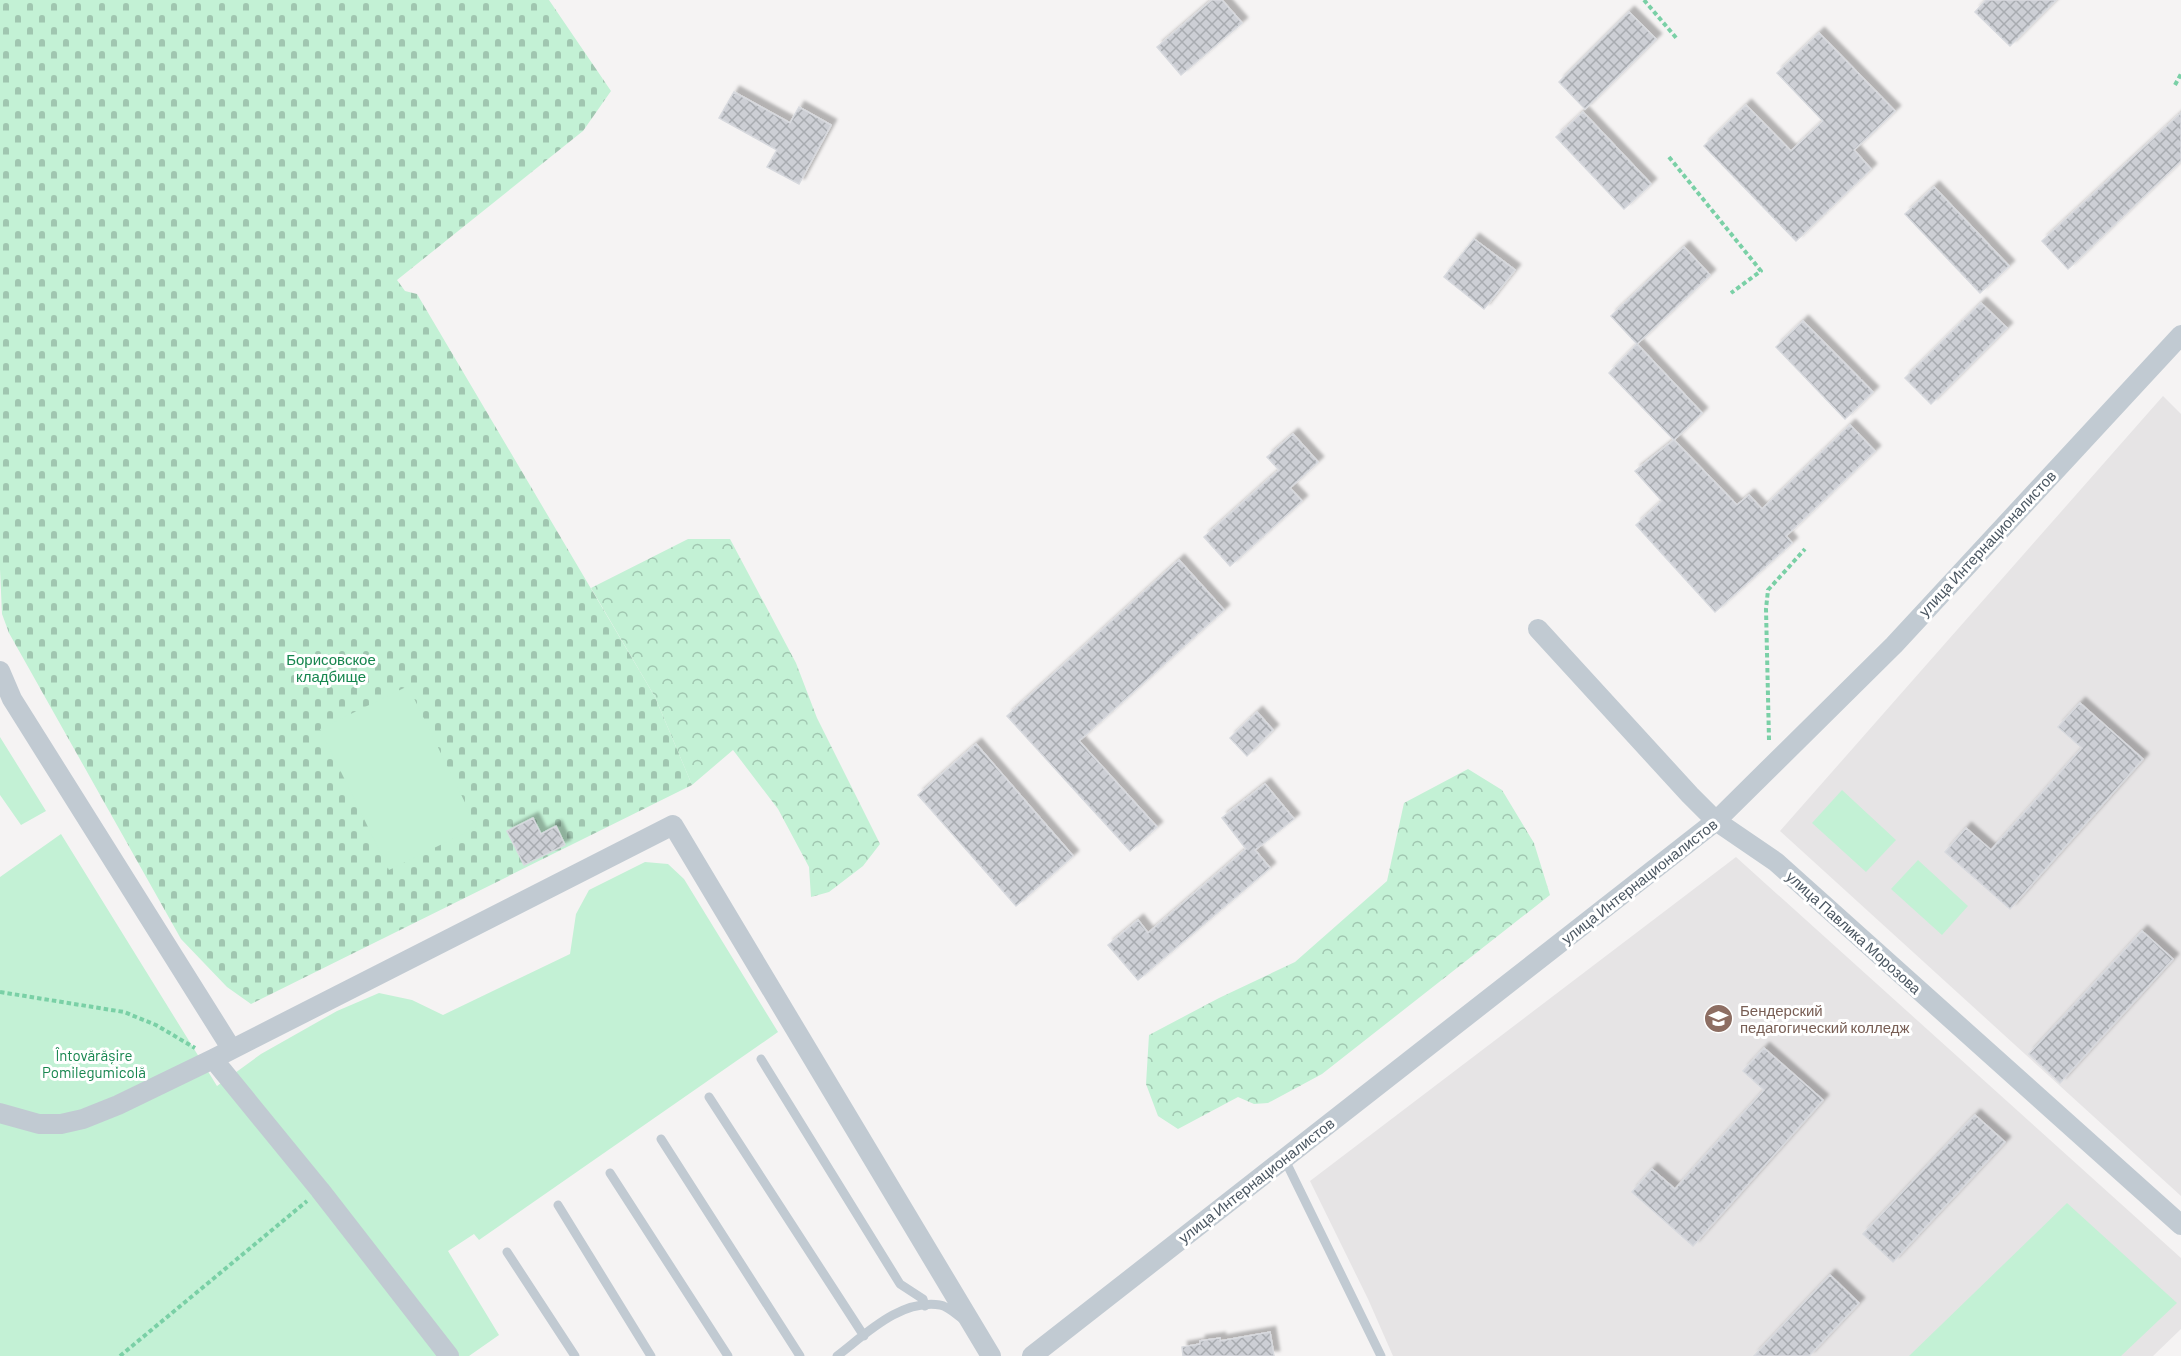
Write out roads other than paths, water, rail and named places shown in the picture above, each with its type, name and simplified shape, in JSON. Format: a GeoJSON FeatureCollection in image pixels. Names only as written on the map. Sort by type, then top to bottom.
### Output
{"type":"FeatureCollection","features":[{"type":"Feature","properties":{"kind":"street","name":"улица Интернационалистов"},"geometry":{"type":"LineString","coordinates":[[1032,1356],[1716,821],[1894,645],[2181,335]]}},
{"type":"Feature","properties":{"kind":"street","name":"улица Павлика Морозова"},"geometry":{"type":"LineString","coordinates":[[1538,629],[1716,821],[1776,862],[2181,1225]]}},
{"type":"Feature","properties":{"kind":"street"},"geometry":{"type":"LineString","coordinates":[[0,671],[12,699],[231,1048]]}},
{"type":"Feature","properties":{"kind":"street"},"geometry":{"type":"LineString","coordinates":[[0,1113],[39,1124],[61,1124],[83,1119],[118,1105],[673,825],[991,1356]]}},
{"type":"Feature","properties":{"kind":"street"},"geometry":{"type":"LineString","coordinates":[[213,1059],[320,1190],[449,1356]]}},
{"type":"Feature","properties":{"kind":"lane"},"geometry":{"type":"LineString","coordinates":[[761,1059],[900,1284],[923,1299],[925,1306]]}},
{"type":"Feature","properties":{"kind":"lane"},"geometry":{"type":"LineString","coordinates":[[709,1097],[864,1336]]}},
{"type":"Feature","properties":{"kind":"lane"},"geometry":{"type":"LineString","coordinates":[[661,1139],[800,1356]]}},
{"type":"Feature","properties":{"kind":"lane"},"geometry":{"type":"LineString","coordinates":[[1284,1158],[1381,1356]]}},
{"type":"Feature","properties":{"kind":"lane"},"geometry":{"type":"LineString","coordinates":[[610,1173],[728,1356]]}},
{"type":"Feature","properties":{"kind":"lane"},"geometry":{"type":"LineString","coordinates":[[558,1205],[651,1356]]}},
{"type":"Feature","properties":{"kind":"lane"},"geometry":{"type":"LineString","coordinates":[[507,1252],[575,1356]]}},
{"type":"Feature","properties":{"kind":"lane"},"geometry":{"type":"LineString","coordinates":[[837,1356],[888,1318],[913,1306],[942,1305],[974,1328]]}},
{"type":"Feature","properties":{"kind":"place","name":"Бендерский педагогический колледж"},"geometry":{"type":"Point","coordinates":[1719,1019]}},
{"type":"Feature","properties":{"kind":"park label","name":"Борисовское кладбище"},"geometry":{"type":"Point","coordinates":[331,668]}},
{"type":"Feature","properties":{"kind":"park label","name":"Întovărășire Pomilegumicolă"},"geometry":{"type":"Point","coordinates":[94,1064]}}]}
